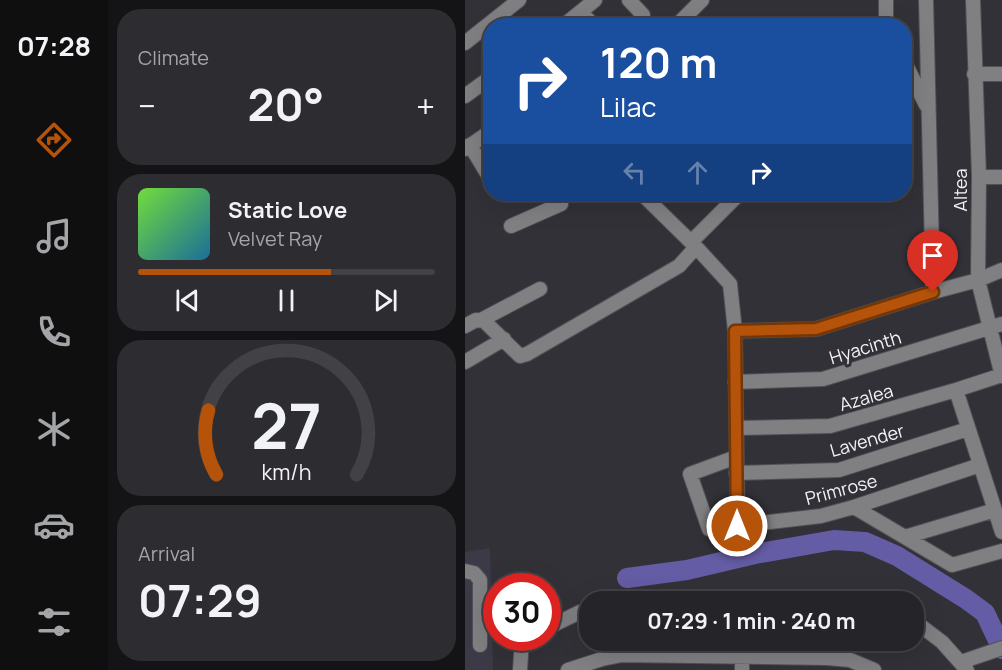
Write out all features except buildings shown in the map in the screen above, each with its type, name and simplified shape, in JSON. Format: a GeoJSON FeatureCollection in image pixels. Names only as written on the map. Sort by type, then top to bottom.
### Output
{"type":"FeatureCollection","features":[{"type":"Feature","properties":{"kind":"street"},"geometry":{"type":"LineString","coordinates":[[496,18],[519,0]]}},
{"type":"Feature","properties":{"kind":"street"},"geometry":{"type":"LineString","coordinates":[[573,18],[595,0]]}},
{"type":"Feature","properties":{"kind":"street"},"geometry":{"type":"LineString","coordinates":[[630,0],[643,15]]}},
{"type":"Feature","properties":{"kind":"street"},"geometry":{"type":"LineString","coordinates":[[684,18],[702,0]]}},
{"type":"Feature","properties":{"kind":"street"},"geometry":{"type":"LineString","coordinates":[[886,0],[886,18]]}},
{"type":"Feature","properties":{"kind":"street"},"geometry":{"type":"LineString","coordinates":[[926,0],[933,292]]}},
{"type":"Feature","properties":{"kind":"street","name":"Altea"},"geometry":{"type":"LineString","coordinates":[[973,0],[979,177],[978,280],[996,326],[1002,376]]}},
{"type":"Feature","properties":{"kind":"street"},"geometry":{"type":"LineString","coordinates":[[581,12],[587,18]]}},
{"type":"Feature","properties":{"kind":"street"},"geometry":{"type":"LineString","coordinates":[[465,43],[483,29]]}},
{"type":"Feature","properties":{"kind":"street"},"geometry":{"type":"LineString","coordinates":[[974,75],[1002,74]]}},
{"type":"Feature","properties":{"kind":"street"},"geometry":{"type":"LineString","coordinates":[[912,77],[928,109]]}},
{"type":"Feature","properties":{"kind":"street"},"geometry":{"type":"LineString","coordinates":[[465,96],[483,83]]}},
{"type":"Feature","properties":{"kind":"street"},"geometry":{"type":"LineString","coordinates":[[483,137],[468,147],[483,169]]}},
{"type":"Feature","properties":{"kind":"street"},"geometry":{"type":"LineString","coordinates":[[979,177],[1002,177]]}},
{"type":"Feature","properties":{"kind":"street"},"geometry":{"type":"LineString","coordinates":[[510,226],[561,204],[559,201]]}},
{"type":"Feature","properties":{"kind":"street"},"geometry":{"type":"LineString","coordinates":[[649,201],[694,244],[730,284],[735,331],[738,548]]}},
{"type":"Feature","properties":{"kind":"street"},"geometry":{"type":"LineString","coordinates":[[481,320],[520,356],[527,354],[679,266],[694,244],[733,201]]}},
{"type":"Feature","properties":{"kind":"street"},"geometry":{"type":"LineString","coordinates":[[735,331],[816,329],[978,280],[1002,270]]}},
{"type":"Feature","properties":{"kind":"street"},"geometry":{"type":"LineString","coordinates":[[465,326],[540,289]]}},
{"type":"Feature","properties":{"kind":"street","name":"Hyacinth"},"geometry":{"type":"LineString","coordinates":[[735,382],[823,379],[996,326]]}},
{"type":"Feature","properties":{"kind":"street"},"geometry":{"type":"LineString","coordinates":[[465,362],[504,339]]}},
{"type":"Feature","properties":{"kind":"street","name":"Azalea"},"geometry":{"type":"LineString","coordinates":[[737,428],[830,426],[1002,376]]}},
{"type":"Feature","properties":{"kind":"street"},"geometry":{"type":"LineString","coordinates":[[956,390],[1002,532]]}},
{"type":"Feature","properties":{"kind":"street","name":"Lavender"},"geometry":{"type":"LineString","coordinates":[[736,473],[839,470],[968,429]]}},
{"type":"Feature","properties":{"kind":"street","name":"Primrose"},"geometry":{"type":"LineString","coordinates":[[736,457],[690,474],[709,529],[821,516],[980,465]]}},
{"type":"Feature","properties":{"kind":"street"},"geometry":{"type":"LineString","coordinates":[[854,507],[952,565],[1002,551]]}},
{"type":"Feature","properties":{"kind":"street"},"geometry":{"type":"LineString","coordinates":[[905,537],[995,510]]}},
{"type":"Feature","properties":{"kind":"street"},"geometry":{"type":"LineString","coordinates":[[465,572],[474,573],[480,580],[480,645]]}},
{"type":"Feature","properties":{"kind":"street"},"geometry":{"type":"LineString","coordinates":[[561,621],[579,612]]}},
{"type":"Feature","properties":{"kind":"street"},"geometry":{"type":"LineString","coordinates":[[924,628],[942,642],[964,666],[997,649]]}},
{"type":"Feature","properties":{"kind":"street"},"geometry":{"type":"LineString","coordinates":[[520,670],[521,651]]}},
{"type":"Feature","properties":{"kind":"street"},"geometry":{"type":"LineString","coordinates":[[568,670],[622,655],[742,664],[827,658],[850,660],[874,670]]}},
{"type":"Feature","properties":{"kind":"shaded area"},"geometry":{"type":"Polygon","coordinates":[[[490,548],[491,573],[483,573],[483,651],[493,651],[493,670],[465,670],[465,552],[490,548]]]}},
{"type":"Feature","properties":{"kind":"waterway"},"geometry":{"type":"LineString","coordinates":[[627,578],[687,570],[755,554],[834,540],[865,542],[897,556],[985,613],[1002,649]]}},
{"type":"Feature","properties":{"kind":"route"},"geometry":{"type":"LineString","coordinates":[[737,526],[735,331],[816,329],[933,292]]}}]}
